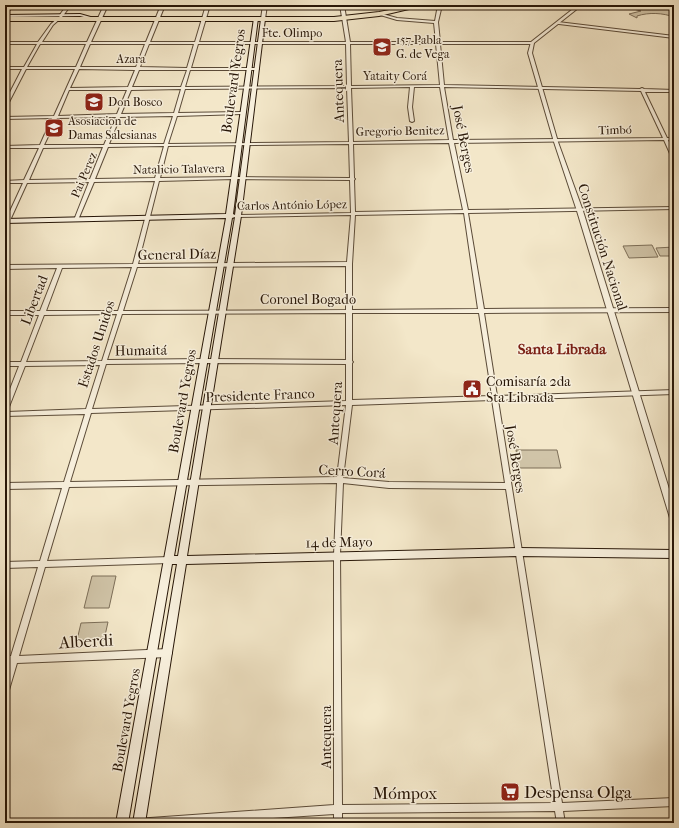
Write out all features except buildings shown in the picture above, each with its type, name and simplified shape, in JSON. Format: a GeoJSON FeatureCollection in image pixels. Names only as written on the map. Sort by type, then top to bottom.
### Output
{"type":"FeatureCollection","features":[{"type":"Feature","properties":{"kind":"highway"},"geometry":{"type":"LineString","coordinates":[[5,16],[92,18],[344,18],[379,14],[423,5]]}},
{"type":"Feature","properties":{"kind":"main road","name":"Boulevard Yegros"},"geometry":{"type":"LineString","coordinates":[[122,823],[220,265],[243,178],[253,69],[261,17]]}},
{"type":"Feature","properties":{"kind":"main road","name":"Boulevard Yegros"},"geometry":{"type":"LineString","coordinates":[[138,823],[168,652],[223,311],[230,265],[234,178],[238,143],[242,113],[251,87]]}},
{"type":"Feature","properties":{"kind":"main road","name":"Carlos António López"},"geometry":{"type":"LineString","coordinates":[[6,223],[233,216]]}},
{"type":"Feature","properties":{"kind":"main road","name":"14 de Mayo"},"geometry":{"type":"LineString","coordinates":[[169,560],[519,552],[674,554]]}},
{"type":"Feature","properties":{"kind":"street"},"geometry":{"type":"LineString","coordinates":[[5,16],[12,5]]}},
{"type":"Feature","properties":{"kind":"street"},"geometry":{"type":"LineString","coordinates":[[5,106],[52,23],[60,17],[69,5]]}},
{"type":"Feature","properties":{"kind":"street"},"geometry":{"type":"LineString","coordinates":[[6,223],[106,5]]}},
{"type":"Feature","properties":{"kind":"street","name":"Pai Perez"},"geometry":{"type":"LineString","coordinates":[[76,220],[119,117],[163,5]]}},
{"type":"Feature","properties":{"kind":"street","name":"Estados Unidos"},"geometry":{"type":"LineString","coordinates":[[5,690],[88,412],[135,266],[166,145],[208,5]]}},
{"type":"Feature","properties":{"kind":"street"},"geometry":{"type":"LineString","coordinates":[[261,17],[265,5]]}},
{"type":"Feature","properties":{"kind":"street","name":"Antequera"},"geometry":{"type":"LineString","coordinates":[[338,823],[337,555],[340,480],[349,404],[349,264],[354,215],[348,43],[342,5]]}},
{"type":"Feature","properties":{"kind":"street","name":"José Berges"},"geometry":{"type":"LineString","coordinates":[[440,5],[436,22],[442,86],[451,141],[466,213],[561,823]]}},
{"type":"Feature","properties":{"kind":"street"},"geometry":{"type":"LineString","coordinates":[[532,43],[580,5]]}},
{"type":"Feature","properties":{"kind":"street"},"geometry":{"type":"LineString","coordinates":[[379,14],[397,20],[436,22]]}},
{"type":"Feature","properties":{"kind":"street"},"geometry":{"type":"LineString","coordinates":[[559,23],[674,37]]}},
{"type":"Feature","properties":{"kind":"street","name":"Fte. Olimpo"},"geometry":{"type":"LineString","coordinates":[[5,43],[532,43]]}},
{"type":"Feature","properties":{"kind":"street","name":"Constitución Nacional"},"geometry":{"type":"LineString","coordinates":[[532,43],[530,53],[556,142],[580,210],[674,518]]}},
{"type":"Feature","properties":{"kind":"street","name":"Azara"},"geometry":{"type":"LineString","coordinates":[[5,68],[253,69]]}},
{"type":"Feature","properties":{"kind":"street"},"geometry":{"type":"LineString","coordinates":[[412,86],[410,107],[412,120]]}},
{"type":"Feature","properties":{"kind":"street","name":"Yataity Corá"},"geometry":{"type":"LineString","coordinates":[[67,89],[442,86],[642,89],[674,91]]}},
{"type":"Feature","properties":{"kind":"street"},"geometry":{"type":"LineString","coordinates":[[642,89],[674,158]]}},
{"type":"Feature","properties":{"kind":"street"},"geometry":{"type":"LineString","coordinates":[[5,91],[14,91]]}},
{"type":"Feature","properties":{"kind":"street"},"geometry":{"type":"LineString","coordinates":[[5,118],[119,117],[242,113]]}},
{"type":"Feature","properties":{"kind":"street","name":"Timbó"},"geometry":{"type":"LineString","coordinates":[[556,142],[674,139]]}},
{"type":"Feature","properties":{"kind":"street","name":"Gregorio Benitez"},"geometry":{"type":"LineString","coordinates":[[5,147],[451,141],[556,142]]}},
{"type":"Feature","properties":{"kind":"street","name":"Natalicio Talavera"},"geometry":{"type":"LineString","coordinates":[[5,182],[234,178],[353,179]]}},
{"type":"Feature","properties":{"kind":"street","name":"Carlos António López"},"geometry":{"type":"LineString","coordinates":[[233,216],[466,213],[674,208]]}},
{"type":"Feature","properties":{"kind":"street","name":"General Díaz"},"geometry":{"type":"LineString","coordinates":[[5,267],[349,264]]}},
{"type":"Feature","properties":{"kind":"street","name":"Libertad"},"geometry":{"type":"LineString","coordinates":[[5,410],[60,267]]}},
{"type":"Feature","properties":{"kind":"street","name":"Coronel Bogado"},"geometry":{"type":"LineString","coordinates":[[5,313],[674,310]]}},
{"type":"Feature","properties":{"kind":"street","name":"Humaitá"},"geometry":{"type":"LineString","coordinates":[[5,364],[204,361],[350,362]]}},
{"type":"Feature","properties":{"kind":"street","name":"Presidente Franco"},"geometry":{"type":"LineString","coordinates":[[5,414],[349,404],[674,392]]}},
{"type":"Feature","properties":{"kind":"street","name":"Cerro Corá"},"geometry":{"type":"LineString","coordinates":[[5,486],[340,480],[389,485],[508,486]]}},
{"type":"Feature","properties":{"kind":"street","name":"14 de Mayo"},"geometry":{"type":"LineString","coordinates":[[5,566],[169,560]]}},
{"type":"Feature","properties":{"kind":"street","name":"Alberdi"},"geometry":{"type":"LineString","coordinates":[[5,660],[168,652]]}},
{"type":"Feature","properties":{"kind":"street","name":"Mómpox"},"geometry":{"type":"LineString","coordinates":[[138,823],[338,809],[558,807],[674,802]]}},
{"type":"Feature","properties":{"kind":"shaded area"},"geometry":{"type":"Polygon","coordinates":[[[614,5],[674,5],[674,17],[661,14],[651,14],[637,16],[637,18],[629,14],[641,11],[626,7],[622,9],[614,5]]]}},
{"type":"Feature","properties":{"kind":"shaded area"},"geometry":{"type":"Polygon","coordinates":[[[652,245],[658,257],[629,258],[623,246],[652,245]]]}},
{"type":"Feature","properties":{"kind":"shaded area"},"geometry":{"type":"Polygon","coordinates":[[[674,247],[674,256],[660,256],[656,248],[674,247]]]}},
{"type":"Feature","properties":{"kind":"shaded area"},"geometry":{"type":"Polygon","coordinates":[[[516,450],[557,450],[561,468],[519,468],[516,450]]]}},
{"type":"Feature","properties":{"kind":"shaded area"},"geometry":{"type":"Polygon","coordinates":[[[92,576],[116,576],[109,608],[84,608],[92,576]]]}},
{"type":"Feature","properties":{"kind":"shaded area"},"geometry":{"type":"Polygon","coordinates":[[[108,622],[104,640],[77,640],[81,623],[108,622]]]}},
{"type":"Feature","properties":{"kind":"place","name":"157 Pabla G. de Vega"},"geometry":{"type":"Point","coordinates":[382,47]}},
{"type":"Feature","properties":{"kind":"place","name":"Don Bosco"},"geometry":{"type":"Point","coordinates":[94,102]}},
{"type":"Feature","properties":{"kind":"place","name":"Asosiacion de Damas Salesianas"},"geometry":{"type":"Point","coordinates":[54,128]}},
{"type":"Feature","properties":{"kind":"place","name":"Comisaría 2da Sta Librada"},"geometry":{"type":"Point","coordinates":[472,389]}},
{"type":"Feature","properties":{"kind":"place","name":"Despensa Olga"},"geometry":{"type":"Point","coordinates":[510,792]}},
{"type":"Feature","properties":{"kind":"district","name":"Santa Librada"},"geometry":{"type":"Point","coordinates":[562,349]}}]}
